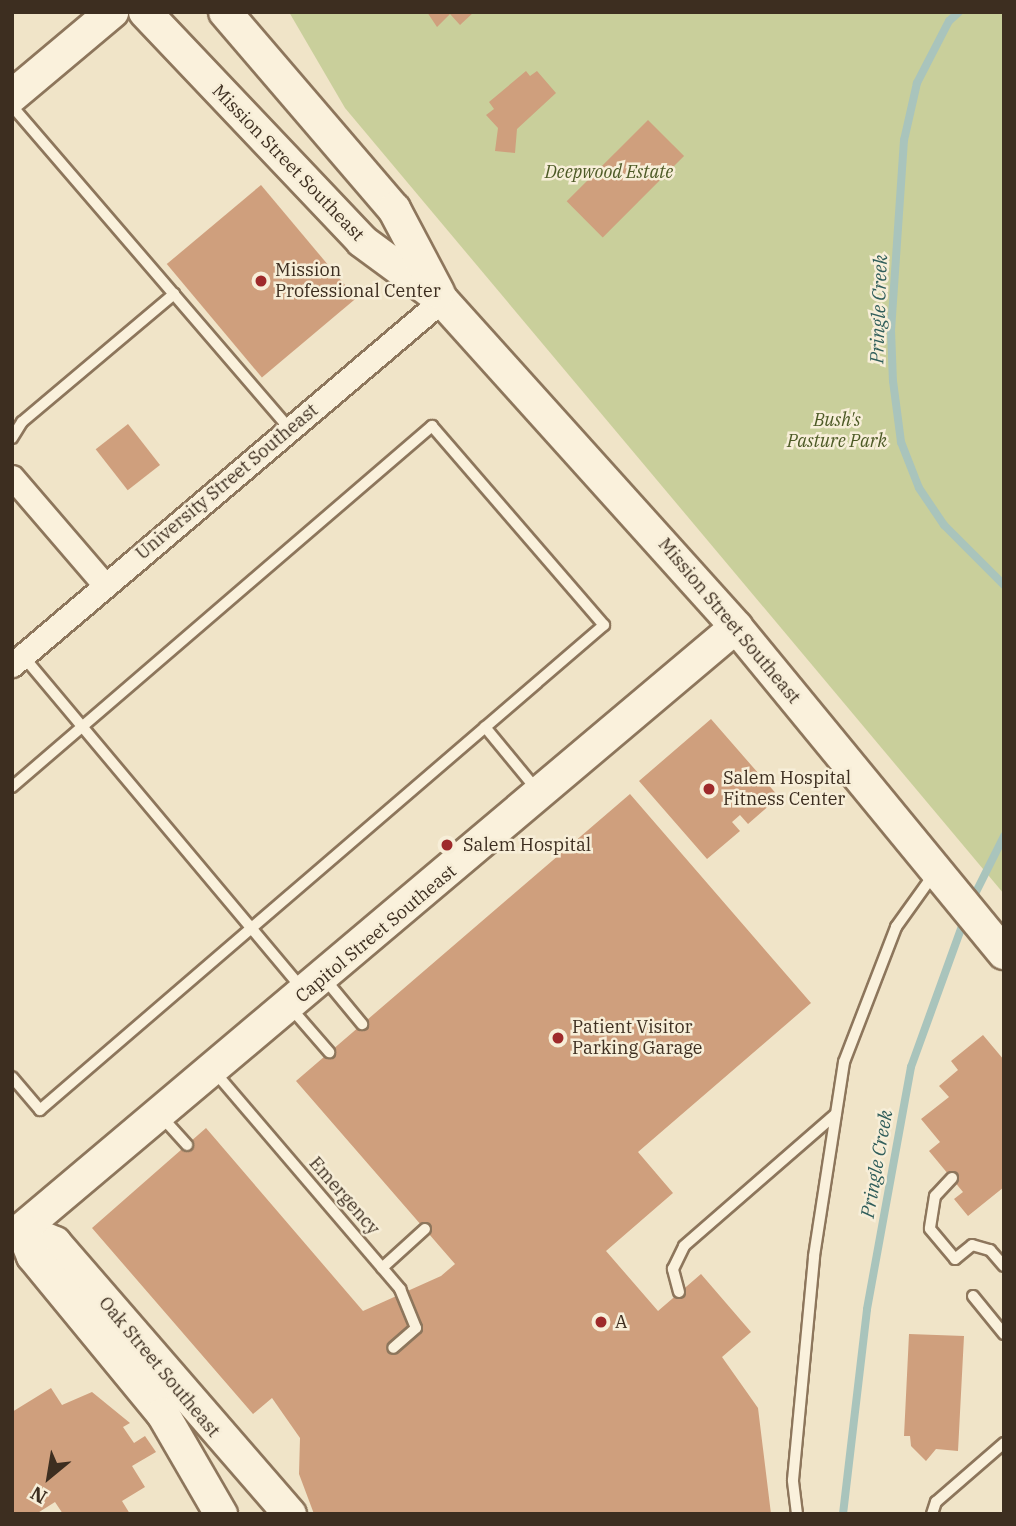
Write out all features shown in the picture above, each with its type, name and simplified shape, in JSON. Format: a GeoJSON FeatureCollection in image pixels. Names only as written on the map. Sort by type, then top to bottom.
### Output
{"type":"FeatureCollection","features":[{"type":"Feature","properties":{"kind":"main road"},"geometry":{"type":"LineString","coordinates":[[12,96],[112,12]]}},
{"type":"Feature","properties":{"kind":"main road","name":"Mission Street Southeast"},"geometry":{"type":"LineString","coordinates":[[145,12],[362,241],[442,300],[736,627],[1004,953]]}},
{"type":"Feature","properties":{"kind":"main road","name":"Mission Street Southeast"},"geometry":{"type":"LineString","coordinates":[[225,12],[394,209],[442,300]]}},
{"type":"Feature","properties":{"kind":"main road","name":"Capitol Street Southeast"},"geometry":{"type":"LineString","coordinates":[[16,1228],[161,1116],[736,627]]}},
{"type":"Feature","properties":{"kind":"main road","name":"Oak Street Southeast"},"geometry":{"type":"LineString","coordinates":[[16,1228],[33,1256],[163,1414],[221,1514]]}},
{"type":"Feature","properties":{"kind":"main road","name":"Oak Street Southeast"},"geometry":{"type":"LineString","coordinates":[[16,1228],[55,1243],[290,1514]]}},
{"type":"Feature","properties":{"kind":"street","name":"University Street Southeast"},"geometry":{"type":"LineString","coordinates":[[18,660],[442,300]]}},
{"type":"Feature","properties":{"kind":"street"},"geometry":{"type":"LineString","coordinates":[[12,477],[105,585]]}},
{"type":"Feature","properties":{"kind":"lane"},"geometry":{"type":"LineString","coordinates":[[12,106],[290,429]]}},
{"type":"Feature","properties":{"kind":"lane"},"geometry":{"type":"LineString","coordinates":[[12,438],[22,422],[174,294]]}},
{"type":"Feature","properties":{"kind":"lane"},"geometry":{"type":"LineString","coordinates":[[12,787],[432,426],[604,625],[40,1110],[12,1077]]}},
{"type":"Feature","properties":{"kind":"lane"},"geometry":{"type":"LineString","coordinates":[[18,660],[82,726],[307,993],[330,1052]]}},
{"type":"Feature","properties":{"kind":"lane"},"geometry":{"type":"LineString","coordinates":[[485,727],[541,794]]}},
{"type":"Feature","properties":{"kind":"lane"},"geometry":{"type":"LineString","coordinates":[[797,1514],[793,1480],[814,1256],[844,1062],[867,993],[896,927],[937,871]]}},
{"type":"Feature","properties":{"kind":"lane"},"geometry":{"type":"LineString","coordinates":[[307,993],[362,1024]]}},
{"type":"Feature","properties":{"kind":"lane","name":"Emergency"},"geometry":{"type":"LineString","coordinates":[[214,1071],[400,1289],[416,1328],[393,1348]]}},
{"type":"Feature","properties":{"kind":"lane"},"geometry":{"type":"LineString","coordinates":[[679,1293],[673,1269],[684,1246],[836,1114]]}},
{"type":"Feature","properties":{"kind":"lane"},"geometry":{"type":"LineString","coordinates":[[161,1116],[187,1145]]}},
{"type":"Feature","properties":{"kind":"lane"},"geometry":{"type":"LineString","coordinates":[[952,1178],[935,1196],[930,1229],[955,1259],[972,1245],[990,1250],[1004,1266]]}},
{"type":"Feature","properties":{"kind":"lane"},"geometry":{"type":"LineString","coordinates":[[382,1268],[425,1230]]}},
{"type":"Feature","properties":{"kind":"lane"},"geometry":{"type":"LineString","coordinates":[[973,1296],[1004,1334]]}},
{"type":"Feature","properties":{"kind":"lane"},"geometry":{"type":"LineString","coordinates":[[932,1514],[936,1502],[1004,1443]]}},
{"type":"Feature","properties":{"kind":"green space"},"geometry":{"type":"Polygon","coordinates":[[[289,12],[1004,12],[1004,894],[345,108],[289,12]]]}},
{"type":"Feature","properties":{"kind":"building"},"geometry":{"type":"Polygon","coordinates":[[[427,12],[474,12],[460,25],[450,14],[437,27],[427,12]]]}},
{"type":"Feature","properties":{"kind":"building"},"geometry":{"type":"Polygon","coordinates":[[[526,71],[530,76],[537,71],[556,93],[517,129],[515,153],[495,151],[498,128],[486,115],[494,109],[489,102],[526,71]]]}},
{"type":"Feature","properties":{"kind":"building"},"geometry":{"type":"Polygon","coordinates":[[[648,120],[684,156],[603,237],[567,201],[648,120]]]}},
{"type":"Feature","properties":{"kind":"building","name":"Mission Professional Center"},"geometry":{"type":"Polygon","coordinates":[[[261,185],[356,298],[262,377],[167,264],[261,185]]]}},
{"type":"Feature","properties":{"kind":"building"},"geometry":{"type":"Polygon","coordinates":[[[128,424],[160,465],[128,490],[96,449],[128,424]]]}},
{"type":"Feature","properties":{"kind":"building","name":"Salem Hospital Fitness Center"},"geometry":{"type":"Polygon","coordinates":[[[711,719],[779,797],[748,824],[740,815],[732,822],[740,831],[707,859],[639,781],[711,719]]]}},
{"type":"Feature","properties":{"kind":"building"},"geometry":{"type":"Polygon","coordinates":[[[630,794],[811,1003],[638,1152],[673,1193],[606,1251],[658,1311],[701,1274],[751,1332],[722,1357],[758,1408],[771,1514],[314,1514],[299,1474],[300,1438],[272,1398],[253,1414],[92,1228],[206,1128],[363,1311],[441,1276],[455,1264],[296,1081],[630,794]]]}},
{"type":"Feature","properties":{"kind":"building"},"geometry":{"type":"Polygon","coordinates":[[[983,1035],[1004,1060],[1004,1187],[968,1216],[954,1199],[963,1192],[929,1151],[940,1142],[921,1119],[949,1097],[939,1086],[958,1070],[951,1061],[983,1035]]]}},
{"type":"Feature","properties":{"kind":"building"},"geometry":{"type":"Polygon","coordinates":[[[909,1334],[964,1336],[958,1451],[936,1449],[926,1461],[911,1446],[910,1436],[904,1436],[909,1334]]]}},
{"type":"Feature","properties":{"kind":"building"},"geometry":{"type":"Polygon","coordinates":[[[51,1388],[62,1405],[92,1392],[130,1423],[123,1427],[134,1443],[145,1436],[156,1452],[132,1466],[145,1487],[122,1501],[130,1514],[63,1514],[55,1502],[36,1514],[12,1514],[12,1412],[51,1388]]]}},
{"type":"Feature","properties":{"kind":"waterway","name":"Pringle Creek"},"geometry":{"type":"LineString","coordinates":[[959,12],[949,21],[917,83],[904,140],[891,330],[893,381],[901,442],[919,488],[944,525],[1004,585]]}},
{"type":"Feature","properties":{"kind":"waterway","name":"Pringle Creek"},"geometry":{"type":"LineString","coordinates":[[971,902],[1004,836]]}},
{"type":"Feature","properties":{"kind":"waterway","name":"Pringle Creek"},"geometry":{"type":"LineString","coordinates":[[843,1514],[867,1309],[911,1067],[965,918]]}},
{"type":"Feature","properties":{"kind":"place","name":"Mission Professional Center"},"geometry":{"type":"Point","coordinates":[261,281]}},
{"type":"Feature","properties":{"kind":"place","name":"Salem Hospital Fitness Center"},"geometry":{"type":"Point","coordinates":[709,789]}},
{"type":"Feature","properties":{"kind":"place","name":"Salem Hospital"},"geometry":{"type":"Point","coordinates":[447,845]}},
{"type":"Feature","properties":{"kind":"place","name":"Patient Visitor Parking Garage"},"geometry":{"type":"Point","coordinates":[558,1038]}},
{"type":"Feature","properties":{"kind":"place","name":"A"},"geometry":{"type":"Point","coordinates":[601,1322]}},
{"type":"Feature","properties":{"kind":"park label","name":"Deepwood Estate"},"geometry":{"type":"Point","coordinates":[609,172]}},
{"type":"Feature","properties":{"kind":"park label","name":"Bush's Pasture Park"},"geometry":{"type":"Point","coordinates":[837,431]}}]}
